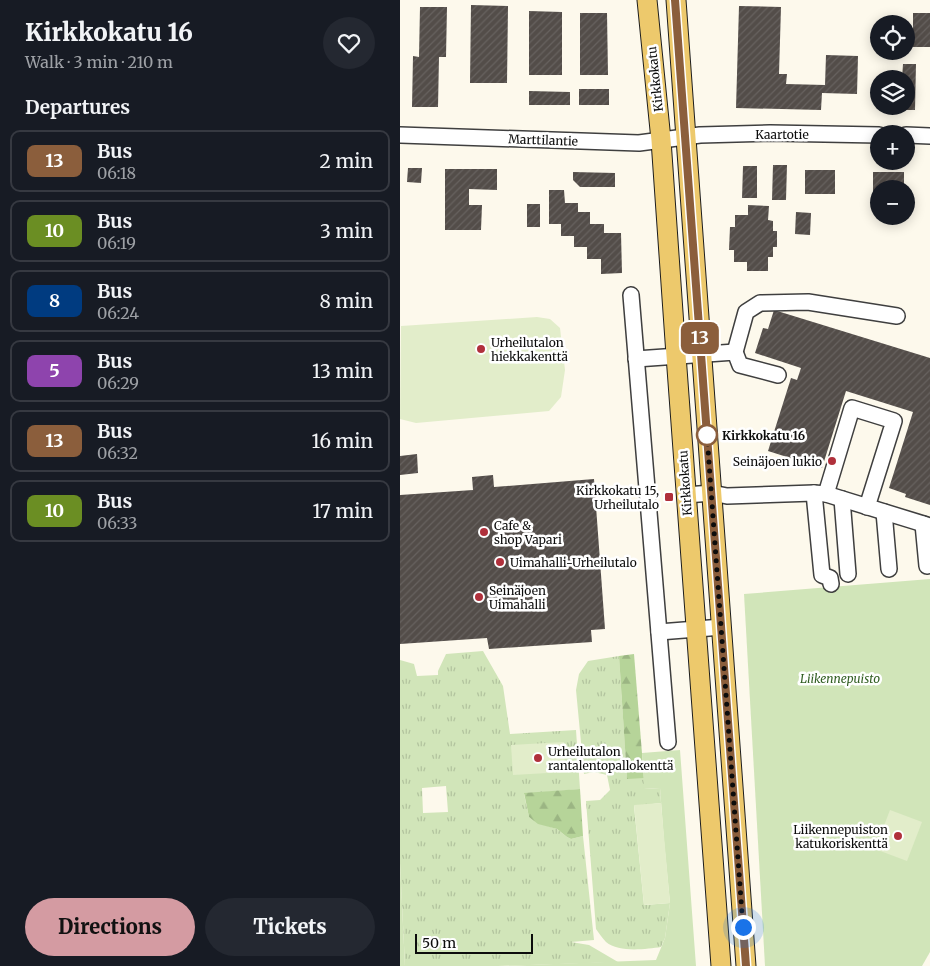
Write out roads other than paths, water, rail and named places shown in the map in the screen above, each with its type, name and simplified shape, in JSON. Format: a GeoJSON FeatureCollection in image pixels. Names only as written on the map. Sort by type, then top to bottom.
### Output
{"type":"FeatureCollection","features":[{"type":"Feature","properties":{"kind":"main road","name":"Kirkkokatu"},"geometry":{"type":"LineString","coordinates":[[647,0],[662,140],[721,966]]}},
{"type":"Feature","properties":{"kind":"main road","name":"Kirkkokatu"},"geometry":{"type":"LineString","coordinates":[[676,0],[746,966]]}},
{"type":"Feature","properties":{"kind":"street","name":"Kaartotie"},"geometry":{"type":"LineString","coordinates":[[686,136],[770,133],[870,135]]}},
{"type":"Feature","properties":{"kind":"street","name":"Marttilantie"},"geometry":{"type":"LineString","coordinates":[[400,135],[640,143],[686,136]]}},
{"type":"Feature","properties":{"kind":"street"},"geometry":{"type":"LineString","coordinates":[[915,135],[930,136]]}},
{"type":"Feature","properties":{"kind":"street"},"geometry":{"type":"LineString","coordinates":[[630,295],[668,742]]}},
{"type":"Feature","properties":{"kind":"street"},"geometry":{"type":"LineString","coordinates":[[778,375],[740,365],[735,352],[746,312],[760,303],[808,302],[897,316]]}},
{"type":"Feature","properties":{"kind":"street"},"geometry":{"type":"LineString","coordinates":[[636,359],[735,352]]}},
{"type":"Feature","properties":{"kind":"street"},"geometry":{"type":"LineString","coordinates":[[831,584],[830,578],[822,575],[820,493],[852,408],[894,421],[867,507]]}},
{"type":"Feature","properties":{"kind":"street"},"geometry":{"type":"LineString","coordinates":[[686,494],[712,493],[726,496],[820,493],[842,499],[927,525],[927,566]]}},
{"type":"Feature","properties":{"kind":"street"},"geometry":{"type":"LineString","coordinates":[[842,499],[848,574]]}},
{"type":"Feature","properties":{"kind":"street"},"geometry":{"type":"LineString","coordinates":[[884,512],[889,568]]}},
{"type":"Feature","properties":{"kind":"street"},"geometry":{"type":"LineString","coordinates":[[659,632],[722,628]]}},
{"type":"Feature","properties":{"kind":"place","name":"Urheilutalon hiekkakenttä"},"geometry":{"type":"Point","coordinates":[481,349]}},
{"type":"Feature","properties":{"kind":"place","name":"Kirkkokatu 16"},"geometry":{"type":"Point","coordinates":[707,435]}},
{"type":"Feature","properties":{"kind":"place","name":"Seinäjoen lukio"},"geometry":{"type":"Point","coordinates":[832,461]}},
{"type":"Feature","properties":{"kind":"place","name":"Kirkkokatu 15, Urheilutalo"},"geometry":{"type":"Point","coordinates":[669,497]}},
{"type":"Feature","properties":{"kind":"place","name":"Cafe & shop Vapari"},"geometry":{"type":"Point","coordinates":[484,532]}},
{"type":"Feature","properties":{"kind":"place","name":"Uimahalli-Urheilutalo"},"geometry":{"type":"Point","coordinates":[500,562]}},
{"type":"Feature","properties":{"kind":"place","name":"Seinäjoen Uimahalli"},"geometry":{"type":"Point","coordinates":[479,597]}},
{"type":"Feature","properties":{"kind":"place","name":"Urheilutalon rantalentopallokenttä"},"geometry":{"type":"Point","coordinates":[538,758]}},
{"type":"Feature","properties":{"kind":"place","name":"Liikennepuiston katukoriskenttä"},"geometry":{"type":"Point","coordinates":[898,836]}},
{"type":"Feature","properties":{"kind":"park label","name":"Liikennepuisto"},"geometry":{"type":"Point","coordinates":[840,678]}}]}
